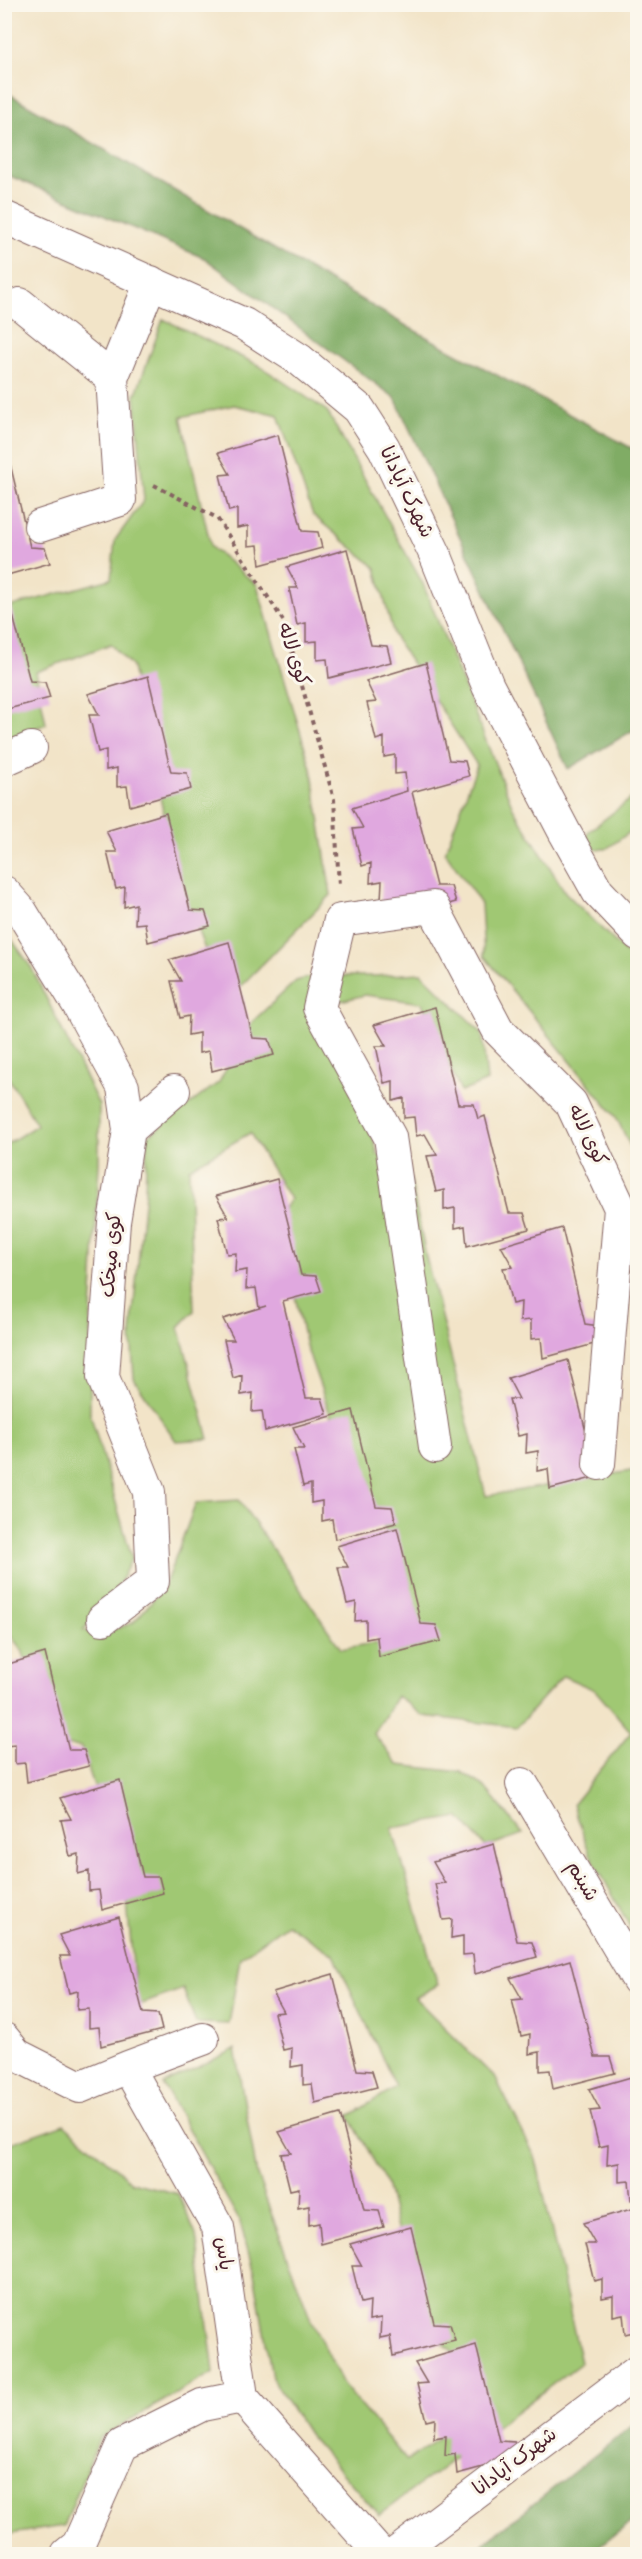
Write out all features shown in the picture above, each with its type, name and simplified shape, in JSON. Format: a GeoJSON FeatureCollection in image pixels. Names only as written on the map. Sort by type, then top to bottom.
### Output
{"type":"FeatureCollection","features":[{"type":"Feature","properties":{"kind":"street","name":"شهرک آپادانا"},"geometry":{"type":"LineString","coordinates":[[4,218],[244,324],[300,360],[358,409],[384,448],[435,554],[488,686],[565,833],[598,892],[638,934]]}},
{"type":"Feature","properties":{"kind":"street"},"geometry":{"type":"LineString","coordinates":[[40,526],[120,500],[112,378],[151,282]]}},
{"type":"Feature","properties":{"kind":"street"},"geometry":{"type":"LineString","coordinates":[[20,304],[112,378]]}},
{"type":"Feature","properties":{"kind":"street","name":"کوی میخک"},"geometry":{"type":"LineString","coordinates":[[4,892],[21,911],[73,997],[123,1088],[129,1131],[114,1222],[103,1377],[150,1492],[153,1581],[103,1619]]}},
{"type":"Feature","properties":{"kind":"street","name":"کوی لاله"},"geometry":{"type":"LineString","coordinates":[[340,920],[433,907],[498,1030],[571,1103],[620,1208],[626,1274],[599,1464]]}},
{"type":"Feature","properties":{"kind":"street"},"geometry":{"type":"LineString","coordinates":[[340,920],[320,1008],[390,1137],[435,1447]]}},
{"type":"Feature","properties":{"kind":"street"},"geometry":{"type":"LineString","coordinates":[[129,1131],[174,1091]]}},
{"type":"Feature","properties":{"kind":"street","name":"شبنم"},"geometry":{"type":"LineString","coordinates":[[522,1784],[638,1980]]}},
{"type":"Feature","properties":{"kind":"street"},"geometry":{"type":"LineString","coordinates":[[4,2039],[17,2055],[80,2087],[203,2039]]}},
{"type":"Feature","properties":{"kind":"street","name":"یاس"},"geometry":{"type":"LineString","coordinates":[[128,2067],[218,2226],[242,2397]]}},
{"type":"Feature","properties":{"kind":"street","name":"شهرک آپادانا"},"geometry":{"type":"LineString","coordinates":[[395,2554],[638,2371]]}},
{"type":"Feature","properties":{"kind":"street"},"geometry":{"type":"LineString","coordinates":[[67,2554],[78,2545],[122,2445],[202,2405],[242,2397],[380,2554]]}},
{"type":"Feature","properties":{"kind":"path","name":"کوی لاله"},"geometry":{"type":"LineString","coordinates":[[117,465],[217,518],[284,622],[334,799],[340,920]]}},
{"type":"Feature","properties":{"kind":"green space"},"geometry":{"type":"Polygon","coordinates":[[[4,91],[410,328],[637,451],[637,728],[568,769],[395,398],[204,258],[5,174],[4,91]]]}},
{"type":"Feature","properties":{"kind":"green space"},"geometry":{"type":"Polygon","coordinates":[[[163,319],[258,365],[327,411],[423,584],[513,808],[565,892],[637,964],[637,1160],[616,1117],[484,956],[481,904],[445,852],[477,765],[394,636],[376,568],[313,515],[278,415],[234,405],[181,417],[211,547],[257,585],[312,772],[331,895],[225,1002],[177,876],[132,667],[111,644],[36,672],[46,724],[5,741],[5,608],[111,579],[115,540],[144,500],[135,396],[163,319]]]}},
{"type":"Feature","properties":{"kind":"green space"},"geometry":{"type":"Polygon","coordinates":[[[637,794],[637,827],[606,849],[592,849],[586,838],[588,832],[637,794]]]}},
{"type":"Feature","properties":{"kind":"green space"},"geometry":{"type":"Polygon","coordinates":[[[5,930],[31,967],[99,1105],[99,1164],[90,1331],[90,1413],[132,1558],[112,1598],[83,1630],[100,1634],[133,1623],[164,1587],[196,1503],[239,1500],[341,1649],[418,1635],[396,1551],[341,1445],[306,1346],[278,1218],[290,1199],[250,1133],[189,1168],[194,1311],[179,1327],[209,1439],[176,1441],[134,1379],[131,1333],[145,1192],[147,1137],[219,1082],[252,1022],[296,981],[314,976],[421,973],[482,1033],[487,1081],[461,1092],[422,1003],[365,995],[332,1003],[378,1155],[406,1157],[426,1257],[486,1496],[637,1470],[637,1940],[589,1852],[573,1804],[631,1732],[595,1690],[563,1676],[517,1727],[423,1716],[397,1696],[374,1734],[398,1765],[461,1772],[484,1786],[523,1834],[486,1847],[459,1817],[392,1828],[438,1985],[415,1998],[496,2079],[536,2159],[581,2363],[379,2515],[308,2434],[272,2378],[254,2273],[240,2222],[163,2084],[235,2049],[257,2175],[311,2320],[343,2384],[407,2461],[476,2411],[454,2353],[419,2321],[386,2183],[349,2116],[396,2087],[334,1955],[287,1924],[240,1958],[229,2024],[196,2023],[183,1989],[137,2006],[127,1903],[108,1827],[81,1747],[55,1744],[22,1650],[5,1629],[4,1146],[37,1125],[5,1072],[5,930]]]}},
{"type":"Feature","properties":{"kind":"green space"},"geometry":{"type":"Polygon","coordinates":[[[64,2124],[132,2182],[178,2194],[196,2235],[214,2372],[100,2437],[64,2526],[5,2535],[5,2145],[64,2124]]]}},
{"type":"Feature","properties":{"kind":"green space"},"geometry":{"type":"Polygon","coordinates":[[[637,2422],[637,2518],[589,2554],[470,2554],[637,2422]]]}},
{"type":"Feature","properties":{"kind":"building"},"geometry":{"type":"Polygon","coordinates":[[[278,435],[302,531],[318,532],[322,548],[260,565],[258,545],[248,546],[248,526],[237,528],[237,509],[229,511],[220,475],[230,474],[218,453],[278,435]]]}},
{"type":"Feature","properties":{"kind":"building"},"geometry":{"type":"Polygon","coordinates":[[[4,451],[7,451],[30,547],[45,548],[50,563],[4,576],[4,451]]]}},
{"type":"Feature","properties":{"kind":"building"},"geometry":{"type":"Polygon","coordinates":[[[347,549],[371,645],[387,646],[391,662],[329,678],[327,659],[317,660],[317,641],[306,642],[306,623],[297,625],[289,588],[298,588],[287,567],[347,549]]]}},
{"type":"Feature","properties":{"kind":"building"},"geometry":{"type":"Polygon","coordinates":[[[4,581],[30,681],[45,682],[50,698],[4,710],[4,581]]]}},
{"type":"Feature","properties":{"kind":"building"},"geometry":{"type":"Polygon","coordinates":[[[426,663],[449,760],[465,761],[469,776],[412,792],[436,886],[451,886],[456,902],[394,919],[381,900],[382,881],[370,883],[371,863],[362,866],[353,829],[363,828],[352,808],[407,791],[405,773],[395,774],[395,755],[384,757],[384,737],[376,740],[367,703],[376,702],[366,681],[426,663]]]}},
{"type":"Feature","properties":{"kind":"building"},"geometry":{"type":"Polygon","coordinates":[[[148,676],[171,772],[187,773],[191,789],[130,806],[127,786],[117,787],[117,768],[106,770],[106,750],[98,752],[89,715],[99,715],[88,694],[148,676]]]}},
{"type":"Feature","properties":{"kind":"building"},"geometry":{"type":"Polygon","coordinates":[[[166,813],[190,910],[205,911],[210,926],[148,942],[145,923],[135,924],[136,904],[124,907],[125,887],[116,889],[107,852],[117,852],[106,831],[166,813]]]}},
{"type":"Feature","properties":{"kind":"building"},"geometry":{"type":"Polygon","coordinates":[[[229,942],[253,1038],[269,1039],[274,1055],[212,1071],[209,1051],[199,1053],[199,1033],[188,1035],[189,1016],[180,1018],[171,981],[181,981],[169,960],[229,942]]]}},
{"type":"Feature","properties":{"kind":"building"},"geometry":{"type":"Polygon","coordinates":[[[435,1007],[458,1104],[474,1104],[478,1119],[485,1116],[509,1213],[524,1213],[529,1229],[467,1246],[465,1226],[455,1228],[455,1208],[444,1210],[444,1190],[436,1192],[427,1156],[437,1155],[425,1134],[416,1136],[414,1117],[404,1118],[404,1098],[393,1101],[393,1081],[384,1083],[376,1046],[386,1046],[374,1025],[435,1007]]]}},
{"type":"Feature","properties":{"kind":"building"},"geometry":{"type":"Polygon","coordinates":[[[277,1179],[301,1275],[316,1276],[321,1291],[283,1301],[306,1398],[322,1398],[327,1414],[265,1431],[262,1411],[252,1412],[253,1393],[241,1395],[242,1375],[233,1378],[224,1340],[234,1340],[223,1319],[266,1306],[259,1308],[256,1288],[246,1289],[247,1270],[235,1272],[236,1253],[227,1254],[218,1218],[228,1217],[216,1196],[277,1179]]]}},
{"type":"Feature","properties":{"kind":"building"},"geometry":{"type":"Polygon","coordinates":[[[562,1228],[585,1324],[600,1326],[605,1341],[543,1358],[541,1338],[531,1339],[531,1320],[520,1321],[521,1302],[512,1304],[503,1268],[513,1267],[501,1246],[562,1228]]]}},
{"type":"Feature","properties":{"kind":"building"},"geometry":{"type":"Polygon","coordinates":[[[568,1360],[592,1456],[612,1473],[550,1489],[548,1469],[537,1471],[538,1451],[526,1453],[527,1434],[518,1436],[509,1399],[519,1399],[508,1378],[568,1360]]]}},
{"type":"Feature","properties":{"kind":"building"},"geometry":{"type":"Polygon","coordinates":[[[353,1410],[376,1506],[392,1507],[396,1523],[335,1539],[332,1519],[322,1521],[322,1501],[311,1503],[311,1484],[303,1486],[294,1449],[304,1449],[293,1427],[353,1410]]]}},
{"type":"Feature","properties":{"kind":"building"},"geometry":{"type":"Polygon","coordinates":[[[397,1528],[421,1624],[436,1625],[441,1641],[379,1657],[377,1637],[366,1639],[366,1620],[355,1621],[356,1602],[347,1604],[338,1567],[348,1567],[337,1546],[397,1528]]]}},
{"type":"Feature","properties":{"kind":"building"},"geometry":{"type":"Polygon","coordinates":[[[45,1653],[69,1750],[84,1750],[89,1766],[27,1782],[25,1763],[15,1764],[15,1745],[5,1746],[5,1665],[45,1653]]]}},
{"type":"Feature","properties":{"kind":"building"},"geometry":{"type":"Polygon","coordinates":[[[120,1780],[143,1877],[159,1877],[163,1893],[102,1910],[99,1890],[89,1891],[89,1871],[78,1874],[79,1854],[70,1856],[61,1820],[71,1819],[60,1798],[120,1780]]]}},
{"type":"Feature","properties":{"kind":"building"},"geometry":{"type":"Polygon","coordinates":[[[494,1844],[517,1941],[532,1942],[537,1957],[475,1974],[473,1954],[463,1955],[463,1936],[451,1938],[452,1919],[443,1920],[435,1884],[445,1883],[433,1862],[494,1844]]]}},
{"type":"Feature","properties":{"kind":"building"},"geometry":{"type":"Polygon","coordinates":[[[119,1917],[143,2013],[158,2014],[162,2030],[101,2046],[99,2027],[89,2028],[89,2009],[77,2010],[78,1991],[69,1993],[60,1956],[70,1956],[59,1935],[119,1917]]]}},
{"type":"Feature","properties":{"kind":"building"},"geometry":{"type":"Polygon","coordinates":[[[570,1960],[595,2057],[610,2057],[615,2073],[553,2089],[550,2070],[540,2071],[540,2052],[529,2054],[530,2034],[521,2036],[512,2000],[522,1999],[510,1978],[570,1960]]]}},
{"type":"Feature","properties":{"kind":"building"},"geometry":{"type":"Polygon","coordinates":[[[333,1974],[357,2070],[372,2071],[377,2087],[315,2103],[312,2084],[303,2085],[303,2065],[291,2067],[292,2048],[283,2050],[274,2013],[284,2012],[273,1992],[333,1974]]]}},
{"type":"Feature","properties":{"kind":"building"},"geometry":{"type":"Polygon","coordinates":[[[638,2075],[638,2199],[631,2200],[629,2181],[619,2182],[619,2163],[607,2165],[608,2145],[599,2147],[590,2111],[600,2110],[589,2089],[638,2075]]]}},
{"type":"Feature","properties":{"kind":"building"},"geometry":{"type":"Polygon","coordinates":[[[340,2114],[364,2210],[379,2211],[384,2227],[321,2244],[319,2223],[309,2225],[309,2206],[298,2208],[299,2188],[290,2190],[281,2154],[291,2153],[279,2132],[340,2114]]]}},
{"type":"Feature","properties":{"kind":"building"},"geometry":{"type":"Polygon","coordinates":[[[638,2207],[638,2331],[625,2334],[623,2314],[613,2316],[613,2296],[602,2298],[602,2279],[594,2281],[585,2244],[595,2244],[583,2223],[638,2207]]]}},
{"type":"Feature","properties":{"kind":"building"},"geometry":{"type":"Polygon","coordinates":[[[411,2227],[434,2323],[450,2324],[455,2340],[393,2356],[390,2336],[380,2338],[381,2318],[369,2320],[370,2301],[361,2303],[352,2266],[362,2266],[350,2244],[411,2227]]]}},
{"type":"Feature","properties":{"kind":"building"},"geometry":{"type":"Polygon","coordinates":[[[476,2345],[499,2441],[515,2442],[520,2457],[457,2474],[455,2454],[445,2456],[446,2436],[434,2438],[435,2419],[426,2421],[417,2384],[427,2383],[415,2363],[476,2345]]]}}]}
